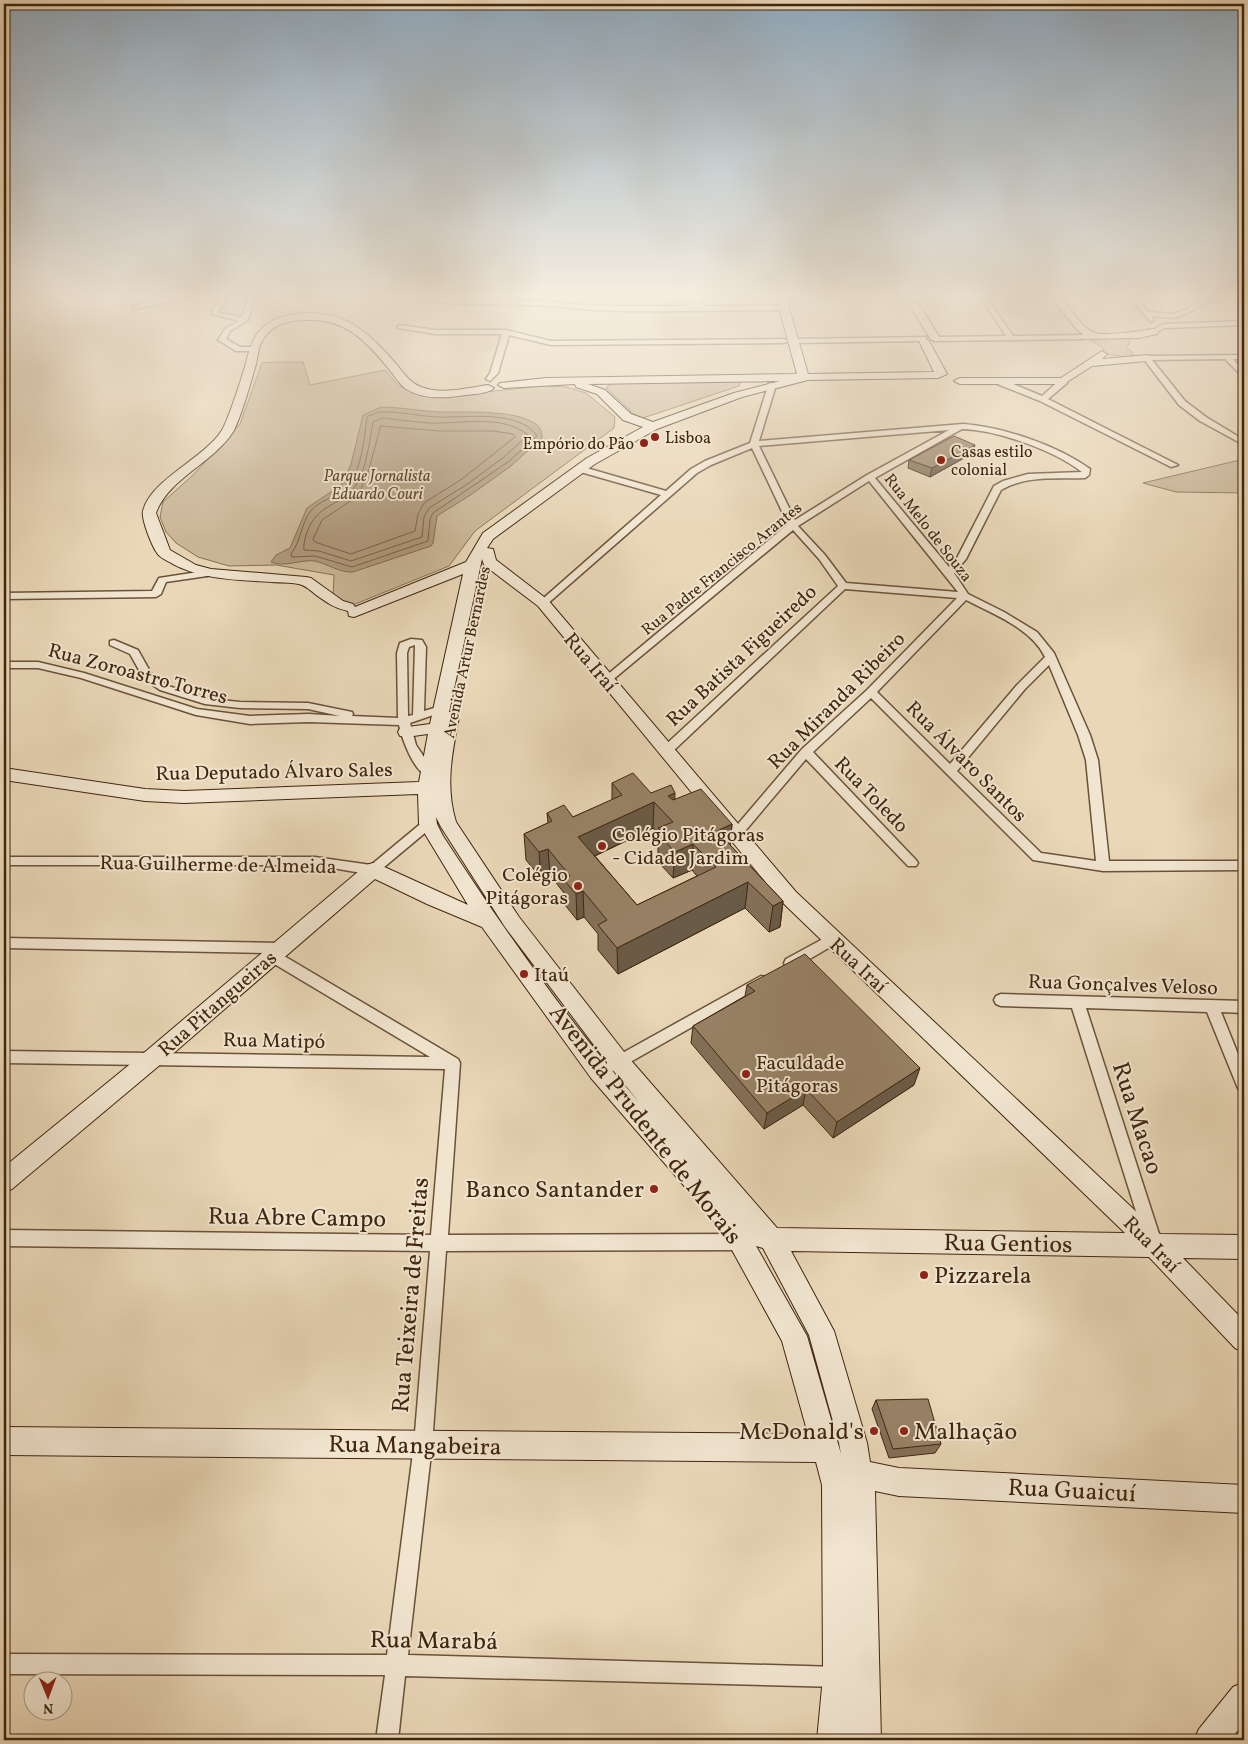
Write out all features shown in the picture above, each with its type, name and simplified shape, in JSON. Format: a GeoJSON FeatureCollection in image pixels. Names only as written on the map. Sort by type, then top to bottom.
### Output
{"type":"FeatureCollection","features":[{"type":"Feature","properties":{"kind":"street"},"geometry":{"type":"LineString","coordinates":[[246,374],[228,430],[210,452],[159,494],[149,513],[158,542],[164,553],[191,568],[217,574],[306,581],[347,609],[373,604],[442,577],[481,566]]}},
{"type":"Feature","properties":{"kind":"street"},"geometry":{"type":"LineString","coordinates":[[399,374],[404,383],[431,393],[467,391],[494,381],[530,382],[734,377],[780,382],[1021,374]]}},
{"type":"Feature","properties":{"kind":"street"},"geometry":{"type":"LineString","coordinates":[[494,381],[496,374]]}},
{"type":"Feature","properties":{"kind":"street"},"geometry":{"type":"LineString","coordinates":[[782,374],[754,444],[793,525],[822,557],[843,586],[965,596],[1001,614],[1033,634],[1051,657],[1092,760],[1103,866],[1244,866]]}},
{"type":"Feature","properties":{"kind":"street"},"geometry":{"type":"LineString","coordinates":[[803,374],[804,378],[949,377],[998,381],[1064,381]]}},
{"type":"Feature","properties":{"kind":"street"},"geometry":{"type":"LineString","coordinates":[[1034,374],[1064,381]]}},
{"type":"Feature","properties":{"kind":"street"},"geometry":{"type":"LineString","coordinates":[[1043,399],[1075,374]]}},
{"type":"Feature","properties":{"kind":"street"},"geometry":{"type":"LineString","coordinates":[[1158,374],[1182,403],[1203,419],[1244,442]]}},
{"type":"Feature","properties":{"kind":"street"},"geometry":{"type":"LineString","coordinates":[[734,377],[746,382],[742,391]]}},
{"type":"Feature","properties":{"kind":"street","name":"Avenida Artur Bernardes"},"geometry":{"type":"LineString","coordinates":[[585,465],[608,441],[648,424],[742,391],[804,378]]}},
{"type":"Feature","properties":{"kind":"street"},"geometry":{"type":"LineString","coordinates":[[601,392],[604,384],[612,380]]}},
{"type":"Feature","properties":{"kind":"street"},"geometry":{"type":"LineString","coordinates":[[546,381],[583,385],[601,392],[622,425]]}},
{"type":"Feature","properties":{"kind":"street"},"geometry":{"type":"LineString","coordinates":[[998,381],[1043,399],[1174,465]]}},
{"type":"Feature","properties":{"kind":"street","name":"Avenida Artur Bernardes"},"geometry":{"type":"LineString","coordinates":[[742,391],[780,382]]}},
{"type":"Feature","properties":{"kind":"street"},"geometry":{"type":"LineString","coordinates":[[608,441],[622,425],[648,424]]}},
{"type":"Feature","properties":{"kind":"street","name":"Avenida Artur Bernardes"},"geometry":{"type":"LineString","coordinates":[[446,746],[488,536],[524,512],[585,465],[648,424]]}},
{"type":"Feature","properties":{"kind":"street"},"geometry":{"type":"LineString","coordinates":[[543,603],[694,471],[708,463],[754,444],[963,426],[990,429],[1010,435],[1084,468],[1087,473],[1023,478],[1004,483],[997,488],[961,559],[949,573]]}},
{"type":"Feature","properties":{"kind":"street","name":"Rua Padre Francisco Arantes"},"geometry":{"type":"LineString","coordinates":[[606,680],[793,525],[870,477],[963,426]]}},
{"type":"Feature","properties":{"kind":"street"},"geometry":{"type":"LineString","coordinates":[[585,465],[667,494]]}},
{"type":"Feature","properties":{"kind":"street","name":"Rua Melo de Souza"},"geometry":{"type":"LineString","coordinates":[[870,477],[949,573],[965,596]]}},
{"type":"Feature","properties":{"kind":"street","name":"Avenida Artur Bernardes"},"geometry":{"type":"LineString","coordinates":[[427,780],[441,709],[481,566]]}},
{"type":"Feature","properties":{"kind":"street","name":"Rua Iraí"},"geometry":{"type":"LineString","coordinates":[[481,566],[543,603],[789,897],[1155,1246],[1244,1339]]}},
{"type":"Feature","properties":{"kind":"street"},"geometry":{"type":"LineString","coordinates":[[4,596],[156,594],[162,580],[217,574]]}},
{"type":"Feature","properties":{"kind":"street","name":"Rua Batista Figueiredo"},"geometry":{"type":"LineString","coordinates":[[666,751],[843,586]]}},
{"type":"Feature","properties":{"kind":"street","name":"Rua Miranda Ribeiro"},"geometry":{"type":"LineString","coordinates":[[736,834],[806,752],[871,692],[965,596]]}},
{"type":"Feature","properties":{"kind":"street","name":"Avenida Prudente de Morais"},"geometry":{"type":"LineString","coordinates":[[418,715],[421,650],[418,642],[411,642],[404,645],[402,653],[404,727],[427,780],[428,824],[435,838],[489,922],[599,1071],[719,1209],[741,1242],[794,1336],[826,1448],[852,1485]]}},
{"type":"Feature","properties":{"kind":"street"},"geometry":{"type":"LineString","coordinates":[[114,643],[134,652],[148,677],[164,688],[209,702],[240,705],[308,706],[348,714],[356,720]]}},
{"type":"Feature","properties":{"kind":"street"},"geometry":{"type":"LineString","coordinates":[[950,772],[1021,687],[1051,657]]}},
{"type":"Feature","properties":{"kind":"street","name":"Rua Zoroastro Torres"},"geometry":{"type":"LineString","coordinates":[[4,665],[38,665],[84,676],[196,712],[250,720],[356,720],[404,727],[418,715],[441,709]]}},
{"type":"Feature","properties":{"kind":"street","name":"Rua Álvaro Santos"},"geometry":{"type":"LineString","coordinates":[[871,692],[1037,857],[1103,866]]}},
{"type":"Feature","properties":{"kind":"street"},"geometry":{"type":"LineString","coordinates":[[418,715],[436,729],[446,746]]}},
{"type":"Feature","properties":{"kind":"street"},"geometry":{"type":"LineString","coordinates":[[404,727],[436,729]]}},
{"type":"Feature","properties":{"kind":"street","name":"Avenida Prudente de Morais"},"geometry":{"type":"LineString","coordinates":[[446,746],[440,781],[441,807],[447,823],[512,922],[620,1063],[772,1238],[821,1331],[854,1444],[851,1678],[865,1740]]}},
{"type":"Feature","properties":{"kind":"street","name":"Rua Toledo"},"geometry":{"type":"LineString","coordinates":[[806,752],[912,863]]}},
{"type":"Feature","properties":{"kind":"street","name":"Rua Deputado Álvaro Sales"},"geometry":{"type":"LineString","coordinates":[[4,774],[145,795],[184,797],[427,780]]}},
{"type":"Feature","properties":{"kind":"street","name":"Rua Pitangueiras"},"geometry":{"type":"LineString","coordinates":[[6,1183],[428,824]]}},
{"type":"Feature","properties":{"kind":"street","name":"Rua Guilherme de Almeida"},"geometry":{"type":"LineString","coordinates":[[4,861],[315,862],[373,870],[434,899],[489,922],[512,922]]}},
{"type":"Feature","properties":{"kind":"street"},"geometry":{"type":"LineString","coordinates":[[599,1071],[620,1063],[832,939]]}},
{"type":"Feature","properties":{"kind":"street"},"geometry":{"type":"LineString","coordinates":[[4,943],[276,952],[453,1063]]}},
{"type":"Feature","properties":{"kind":"street","name":"Rua Gonçalves Veloso"},"geometry":{"type":"LineString","coordinates":[[1001,1000],[1244,1007]]}},
{"type":"Feature","properties":{"kind":"street","name":"Rua Macao"},"geometry":{"type":"LineString","coordinates":[[1077,1003],[1155,1246]]}},
{"type":"Feature","properties":{"kind":"street"},"geometry":{"type":"LineString","coordinates":[[1212,1006],[1244,1086]]}},
{"type":"Feature","properties":{"kind":"street","name":"Rua Matipó"},"geometry":{"type":"LineString","coordinates":[[4,1058],[153,1058],[453,1063]]}},
{"type":"Feature","properties":{"kind":"street","name":"Rua Teixeira de Freitas"},"geometry":{"type":"LineString","coordinates":[[387,1740],[423,1445],[453,1063]]}},
{"type":"Feature","properties":{"kind":"street","name":"Rua Gentios"},"geometry":{"type":"LineString","coordinates":[[719,1209],[752,1234],[772,1238],[1244,1247]]}},
{"type":"Feature","properties":{"kind":"street","name":"Rua Abre Campo"},"geometry":{"type":"LineString","coordinates":[[4,1238],[440,1243],[741,1242]]}},
{"type":"Feature","properties":{"kind":"street"},"geometry":{"type":"LineString","coordinates":[[1186,1279],[1190,1261],[1201,1247]]}},
{"type":"Feature","properties":{"kind":"street","name":"Rua Mangabeira"},"geometry":{"type":"LineString","coordinates":[[4,1441],[826,1448]]}},
{"type":"Feature","properties":{"kind":"street","name":"Rua Guaicuí"},"geometry":{"type":"LineString","coordinates":[[852,1485],[899,1482],[1244,1499]]}},
{"type":"Feature","properties":{"kind":"street","name":"Rua Marabá"},"geometry":{"type":"LineString","coordinates":[[4,1664],[395,1665],[851,1678]]}},
{"type":"Feature","properties":{"kind":"street","name":"Avenida Prudente de Morais"},"geometry":{"type":"LineString","coordinates":[[833,1740],[851,1678]]}},
{"type":"Feature","properties":{"kind":"street"},"geometry":{"type":"LineString","coordinates":[[1210,1740],[1244,1698]]}},
{"type":"Feature","properties":{"kind":"green space","name":"Parque Jornalista Eduardo Couri"},"geometry":{"type":"Polygon","coordinates":[[[258,374],[307,374],[310,385],[363,374],[389,374],[399,386],[418,393],[485,392],[543,386],[566,387],[586,393],[615,417],[614,428],[475,531],[449,566],[348,607],[333,597],[334,575],[276,565],[229,566],[198,557],[176,543],[166,532],[160,517],[163,502],[193,475],[240,424],[258,374]]]}},
{"type":"Feature","properties":{"kind":"green space"},"geometry":{"type":"Polygon","coordinates":[[[734,380],[740,383],[739,386],[643,418],[630,413],[631,411],[606,388],[611,383],[734,380]]]}},
{"type":"Feature","properties":{"kind":"green space"},"geometry":{"type":"Polygon","coordinates":[[[1244,459],[1244,493],[1176,492],[1143,483],[1244,459]]]}},
{"type":"Feature","properties":{"kind":"water"},"geometry":{"type":"Polygon","coordinates":[[[381,407],[439,412],[499,413],[516,416],[530,421],[539,428],[542,438],[511,466],[437,516],[431,546],[353,572],[343,571],[315,561],[287,564],[271,562],[276,555],[290,548],[307,508],[341,485],[351,464],[363,415],[381,407]]]}},
{"type":"Feature","properties":{"kind":"building"},"geometry":{"type":"Polygon","coordinates":[[[954,436],[975,445],[932,468],[909,460],[954,436]]]}},
{"type":"Feature","properties":{"kind":"building"},"geometry":{"type":"Polygon","coordinates":[[[633,773],[651,793],[671,785],[675,793],[668,796],[673,800],[701,789],[732,824],[717,831],[783,901],[773,906],[748,882],[617,948],[598,925],[607,920],[583,891],[576,894],[563,879],[570,876],[548,849],[539,852],[524,834],[552,821],[547,813],[564,805],[573,817],[622,795],[612,783],[633,773]],[[654,802],[578,837],[637,905],[716,867],[693,844],[675,852],[662,838],[666,836],[658,828],[673,822],[654,802]]]}},
{"type":"Feature","properties":{"kind":"building"},"geometry":{"type":"Polygon","coordinates":[[[805,954],[920,1068],[837,1122],[806,1089],[767,1113],[693,1026],[755,991],[747,985],[805,954]]]}},
{"type":"Feature","properties":{"kind":"building","name":"Malhação"},"geometry":{"type":"Polygon","coordinates":[[[928,1399],[941,1444],[893,1449],[876,1400],[928,1399]]]}},
{"type":"Feature","properties":{"kind":"place","name":"Lisboa"},"geometry":{"type":"Point","coordinates":[655,437]}},
{"type":"Feature","properties":{"kind":"place","name":"Empório do Pão"},"geometry":{"type":"Point","coordinates":[644,443]}},
{"type":"Feature","properties":{"kind":"place","name":"Casas estilo colonial"},"geometry":{"type":"Point","coordinates":[941,460]}},
{"type":"Feature","properties":{"kind":"place","name":"Colégio Pitágoras - Cidade Jardim"},"geometry":{"type":"Point","coordinates":[602,846]}},
{"type":"Feature","properties":{"kind":"place","name":"Colégio Pitágoras"},"geometry":{"type":"Point","coordinates":[578,886]}},
{"type":"Feature","properties":{"kind":"place","name":"Itaú"},"geometry":{"type":"Point","coordinates":[524,974]}},
{"type":"Feature","properties":{"kind":"place","name":"Faculdade Pitágoras"},"geometry":{"type":"Point","coordinates":[746,1074]}},
{"type":"Feature","properties":{"kind":"place","name":"Banco Santander"},"geometry":{"type":"Point","coordinates":[654,1189]}},
{"type":"Feature","properties":{"kind":"place","name":"Pizzarela"},"geometry":{"type":"Point","coordinates":[924,1275]}},
{"type":"Feature","properties":{"kind":"place","name":"McDonald's"},"geometry":{"type":"Point","coordinates":[874,1431]}},
{"type":"Feature","properties":{"kind":"place","name":"Malhação"},"geometry":{"type":"Point","coordinates":[904,1431]}}]}
